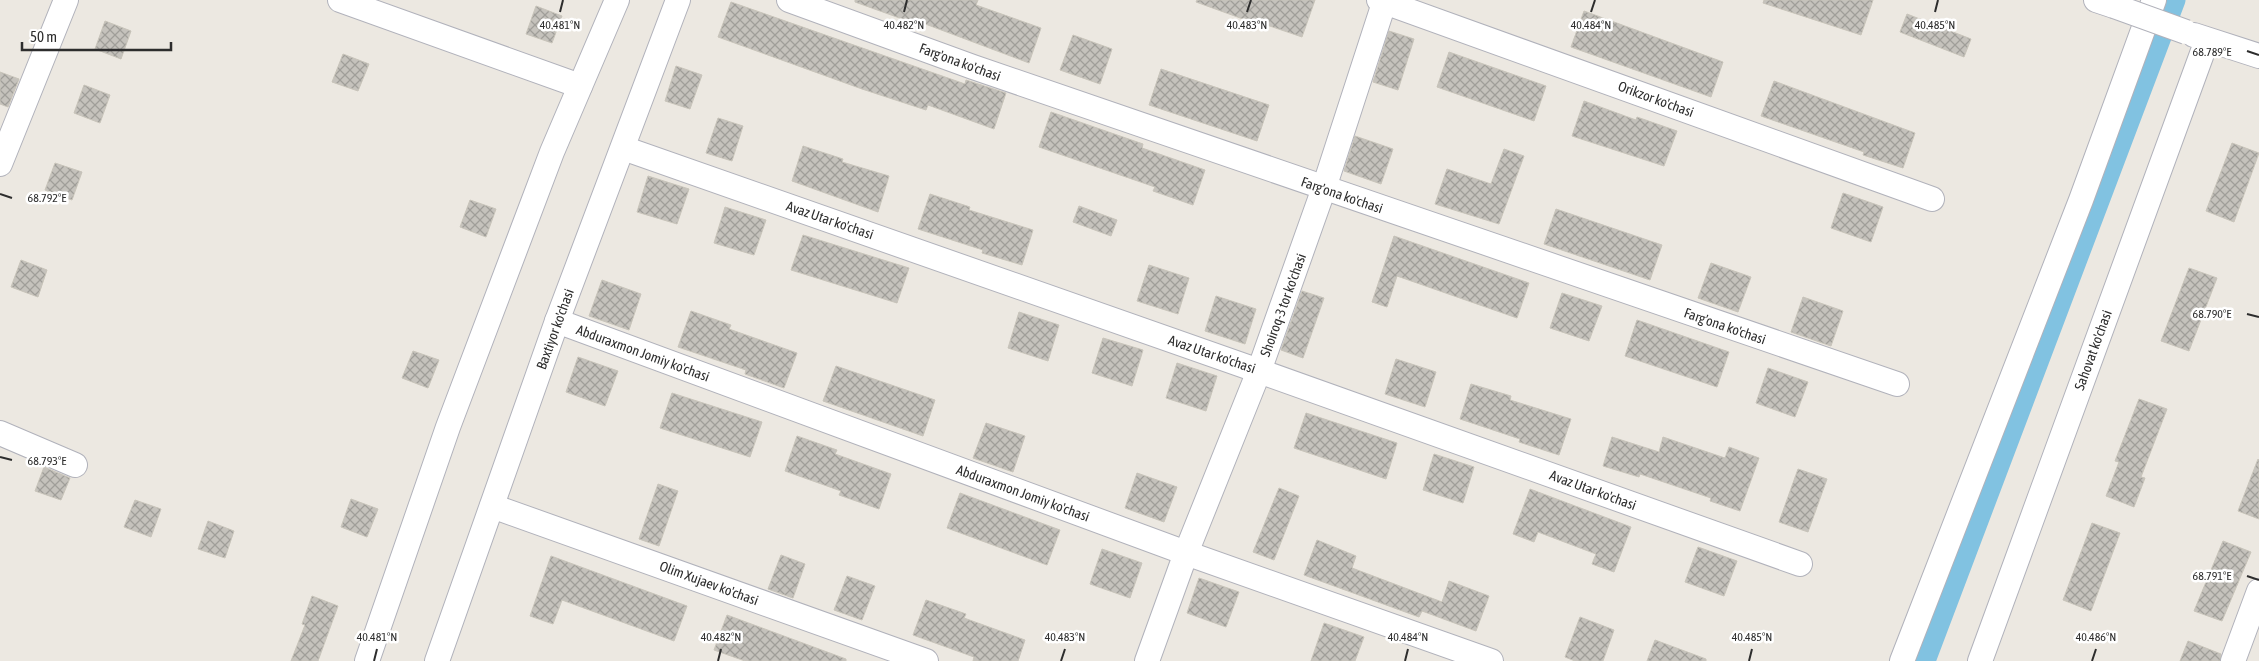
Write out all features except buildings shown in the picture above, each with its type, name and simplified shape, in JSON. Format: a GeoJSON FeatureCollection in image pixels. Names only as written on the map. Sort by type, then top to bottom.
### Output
{"type":"FeatureCollection","features":[{"type":"Feature","properties":{"kind":"street"},"geometry":{"type":"LineString","coordinates":[[0,164],[66,0]]}},
{"type":"Feature","properties":{"kind":"street"},"geometry":{"type":"LineString","coordinates":[[340,0],[580,86]]}},
{"type":"Feature","properties":{"kind":"street"},"geometry":{"type":"LineString","coordinates":[[367,661],[452,418],[552,152],[617,0]]}},
{"type":"Feature","properties":{"kind":"street","name":"Baxtiyor ko'chasi"},"geometry":{"type":"LineString","coordinates":[[437,661],[557,321],[678,0]]}},
{"type":"Feature","properties":{"kind":"street","name":"Farg'ona ko'chasi"},"geometry":{"type":"LineString","coordinates":[[789,0],[973,67],[1897,384]]}},
{"type":"Feature","properties":{"kind":"street","name":"Shoiroq-3 tor ko'chasi"},"geometry":{"type":"LineString","coordinates":[[1147,661],[1186,553],[1259,371],[1324,188],[1383,1]]}},
{"type":"Feature","properties":{"kind":"street","name":"Orikzor ko'chasi"},"geometry":{"type":"LineString","coordinates":[[1383,1],[1932,199]]}},
{"type":"Feature","properties":{"kind":"street"},"geometry":{"type":"LineString","coordinates":[[2105,3],[2150,9],[2196,36],[2259,56]]}},
{"type":"Feature","properties":{"kind":"street"},"geometry":{"type":"LineString","coordinates":[[1902,661],[2080,200],[2150,9]]}},
{"type":"Feature","properties":{"kind":"street","name":"Sahovat ko'chasi"},"geometry":{"type":"LineString","coordinates":[[1980,661],[2196,36]]}},
{"type":"Feature","properties":{"kind":"street","name":"Avaz Utar ko'chasi"},"geometry":{"type":"LineString","coordinates":[[623,148],[1259,371],[1800,564]]}},
{"type":"Feature","properties":{"kind":"street","name":"Abduraxmon Jomiy ko'chasi"},"geometry":{"type":"LineString","coordinates":[[557,321],[1186,553],[1491,661]]}},
{"type":"Feature","properties":{"kind":"street"},"geometry":{"type":"LineString","coordinates":[[0,433],[75,465]]}},
{"type":"Feature","properties":{"kind":"street","name":"Olim Xujaev ko'chasi"},"geometry":{"type":"LineString","coordinates":[[492,506],[926,661]]}},
{"type":"Feature","properties":{"kind":"street"},"geometry":{"type":"LineString","coordinates":[[2233,661],[2259,591]]}},
{"type":"Feature","properties":{"kind":"waterway"},"geometry":{"type":"LineString","coordinates":[[1925,661],[2175,0]]}}]}
